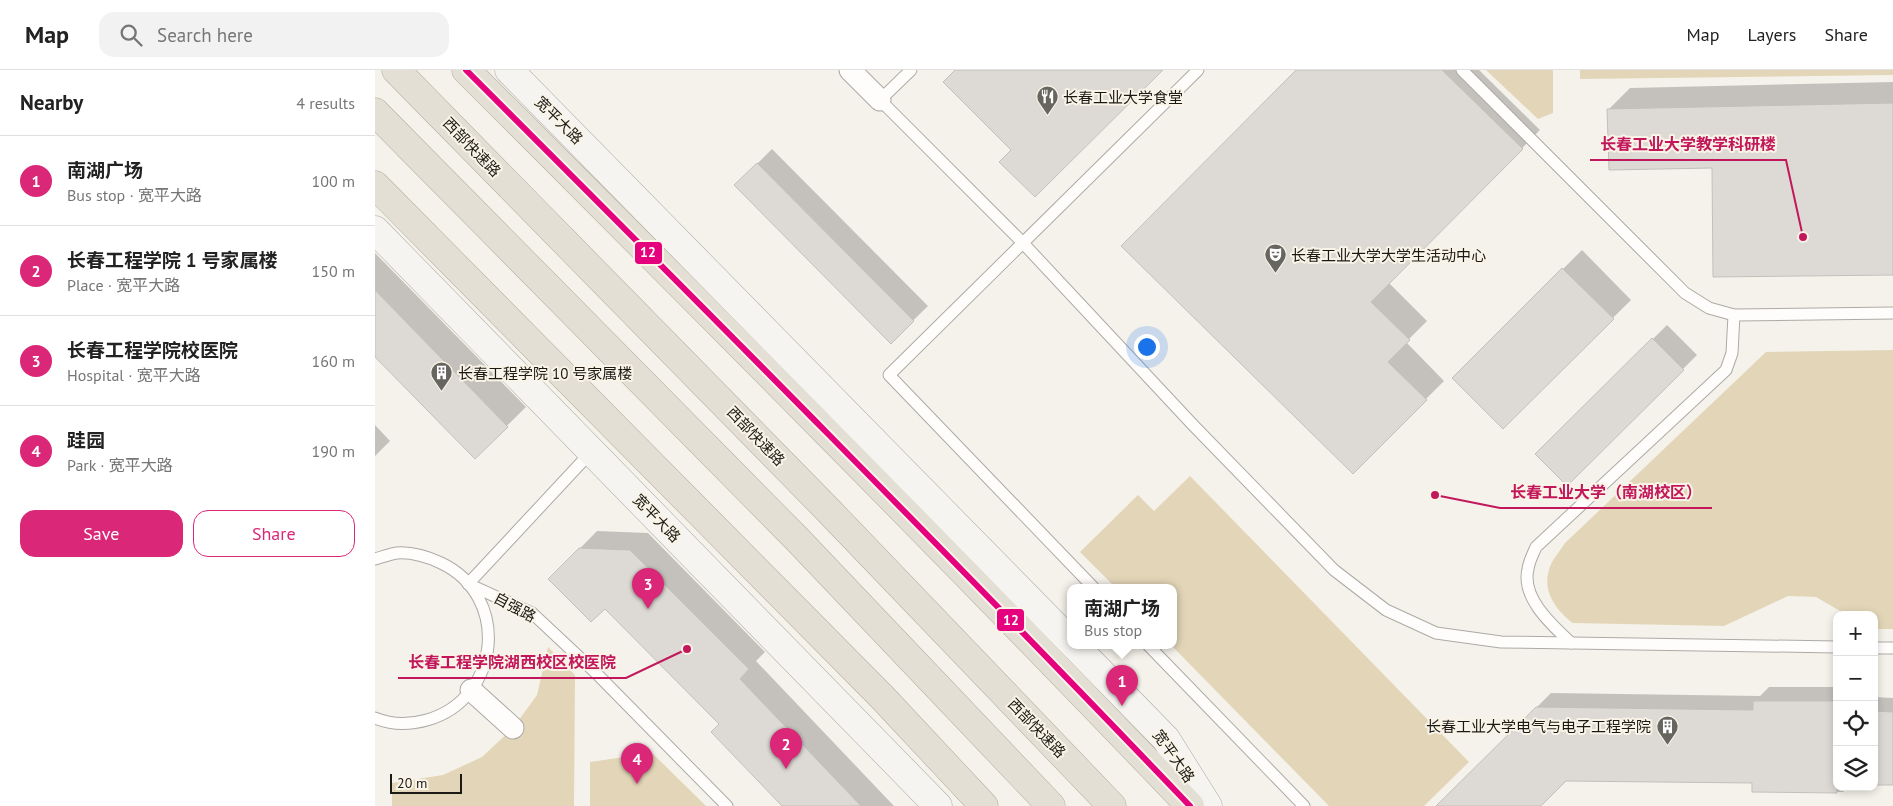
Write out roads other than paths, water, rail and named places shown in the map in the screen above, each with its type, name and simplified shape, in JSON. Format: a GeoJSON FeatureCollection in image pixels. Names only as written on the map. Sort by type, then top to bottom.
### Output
{"type":"FeatureCollection","features":[{"type":"Feature","properties":{"kind":"highway","name":"西部快速路"},"geometry":{"type":"LineString","coordinates":[[396,70],[828,510],[1112,806]]}},
{"type":"Feature","properties":{"kind":"highway"},"geometry":{"type":"LineString","coordinates":[[466,70],[757,361],[1190,806]]}},
{"type":"Feature","properties":{"kind":"highway"},"geometry":{"type":"LineString","coordinates":[[375,112],[796,538],[1051,806]]}},
{"type":"Feature","properties":{"kind":"highway"},"geometry":{"type":"LineString","coordinates":[[375,185],[881,697],[984,806]]}},
{"type":"Feature","properties":{"kind":"main road","name":"宽平大路"},"geometry":{"type":"LineString","coordinates":[[509,70],[1067,638]]}},
{"type":"Feature","properties":{"kind":"main road","name":"宽平大路"},"geometry":{"type":"LineString","coordinates":[[375,230],[938,806]]}},
{"type":"Feature","properties":{"kind":"main road","name":"宽平大路"},"geometry":{"type":"LineString","coordinates":[[1078,649],[1166,739],[1208,806]]}},
{"type":"Feature","properties":{"kind":"street"},"geometry":{"type":"LineString","coordinates":[[850,70],[880,100]]}},
{"type":"Feature","properties":{"kind":"street"},"geometry":{"type":"LineString","coordinates":[[471,690],[513,728]]}},
{"type":"Feature","properties":{"kind":"lane"},"geometry":{"type":"LineString","coordinates":[[911,70],[880,100],[1022,242],[1193,425],[1334,570],[1386,610],[1436,633],[1501,642],[1833,647]]}},
{"type":"Feature","properties":{"kind":"lane"},"geometry":{"type":"LineString","coordinates":[[1090,584],[889,375],[1198,70]]}},
{"type":"Feature","properties":{"kind":"lane"},"geometry":{"type":"LineString","coordinates":[[1462,70],[1685,293],[1709,308],[1734,315],[1893,312]]}},
{"type":"Feature","properties":{"kind":"lane"},"geometry":{"type":"LineString","coordinates":[[1571,643],[1549,622],[1530,594],[1527,570],[1536,547],[1725,370],[1732,353],[1734,315]]}},
{"type":"Feature","properties":{"kind":"lane"},"geometry":{"type":"LineString","coordinates":[[468,584],[592,451]]}},
{"type":"Feature","properties":{"kind":"lane"},"geometry":{"type":"LineString","coordinates":[[375,559],[398,553],[427,556],[454,569],[475,590],[487,617],[489,647],[481,676],[464,700],[439,716],[413,724],[387,722],[375,718]]}},
{"type":"Feature","properties":{"kind":"lane","name":"自强路"},"geometry":{"type":"LineString","coordinates":[[468,584],[532,613],[594,672],[727,806]]}},
{"type":"Feature","properties":{"kind":"lane"},"geometry":{"type":"LineString","coordinates":[[1878,648],[1893,648]]}},
{"type":"Feature","properties":{"kind":"lane"},"geometry":{"type":"LineString","coordinates":[[1152,649],[1304,806]]}},
{"type":"Feature","properties":{"kind":"place","name":"长春工业大学食堂"},"geometry":{"type":"Point","coordinates":[1047,116]}},
{"type":"Feature","properties":{"kind":"place","name":"长春工业大学教学科研楼"},"geometry":{"type":"Point","coordinates":[1803,237]}},
{"type":"Feature","properties":{"kind":"place","name":"长春工业大学大学生活动中心"},"geometry":{"type":"Point","coordinates":[1275,274]}},
{"type":"Feature","properties":{"kind":"place","name":"长春工程学院 10 号家属楼"},"geometry":{"type":"Point","coordinates":[442,392]}},
{"type":"Feature","properties":{"kind":"place","name":"长春工业大学（南湖校区）"},"geometry":{"type":"Point","coordinates":[1435,495]}},
{"type":"Feature","properties":{"kind":"place","name":"长春工程学院校医院"},"geometry":{"type":"Point","coordinates":[648,609]}},
{"type":"Feature","properties":{"kind":"place","name":"长春工程学院湖西校区校医院"},"geometry":{"type":"Point","coordinates":[687,649]}},
{"type":"Feature","properties":{"kind":"place","name":"南湖广场"},"geometry":{"type":"Point","coordinates":[1122,706]}},
{"type":"Feature","properties":{"kind":"place","name":"长春工业大学电气与电子工程学院"},"geometry":{"type":"Point","coordinates":[1667,745]}},
{"type":"Feature","properties":{"kind":"place","name":"长春工程学院 1 号家属楼"},"geometry":{"type":"Point","coordinates":[786,769]}},
{"type":"Feature","properties":{"kind":"place","name":"跬园"},"geometry":{"type":"Point","coordinates":[637,784]}}]}
